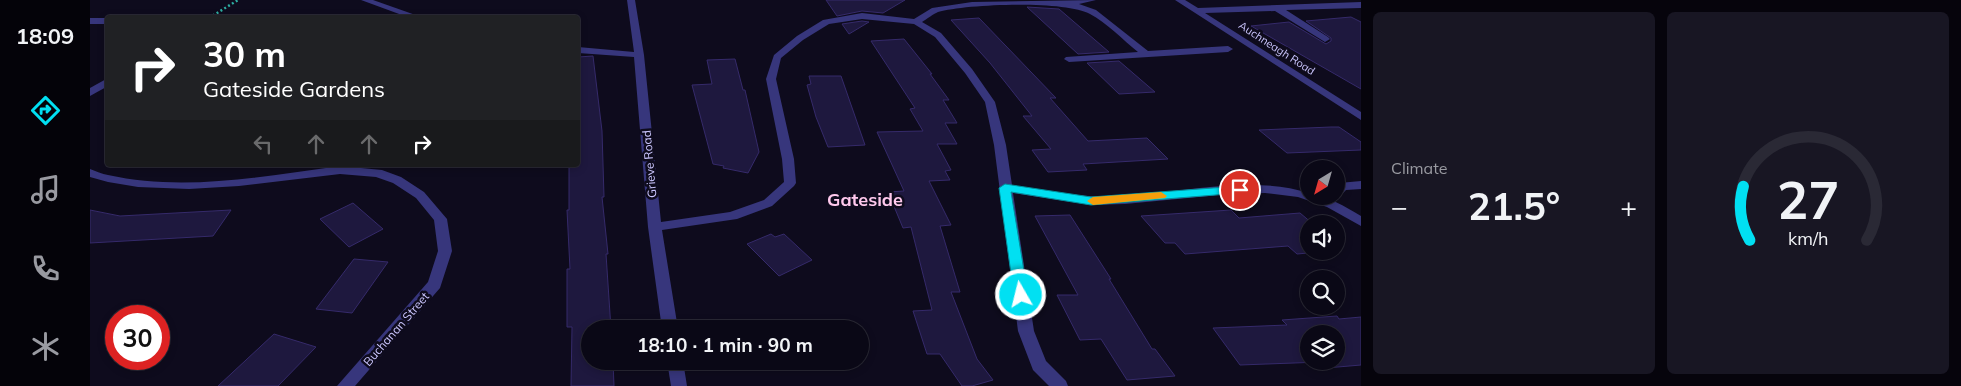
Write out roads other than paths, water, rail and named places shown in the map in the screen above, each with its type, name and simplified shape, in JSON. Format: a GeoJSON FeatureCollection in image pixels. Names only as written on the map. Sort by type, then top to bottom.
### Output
{"type":"FeatureCollection","features":[{"type":"Feature","properties":{"kind":"street"},"geometry":{"type":"LineString","coordinates":[[366,0],[411,15]]}},
{"type":"Feature","properties":{"kind":"street","name":"Grieve Road"},"geometry":{"type":"LineString","coordinates":[[631,0],[639,55],[655,227],[669,320]]}},
{"type":"Feature","properties":{"kind":"street"},"geometry":{"type":"LineString","coordinates":[[1070,4],[1092,0]]}},
{"type":"Feature","properties":{"kind":"street","name":"Auchneagh Road"},"geometry":{"type":"LineString","coordinates":[[1179,0],[1359,115]]}},
{"type":"Feature","properties":{"kind":"street"},"geometry":{"type":"LineString","coordinates":[[1283,0],[1297,8]]}},
{"type":"Feature","properties":{"kind":"street"},"geometry":{"type":"LineString","coordinates":[[916,22],[935,10],[972,5],[1048,2],[1070,4],[1093,12],[1146,54]]}},
{"type":"Feature","properties":{"kind":"street"},"geometry":{"type":"LineString","coordinates":[[1195,11],[1361,5]]}},
{"type":"Feature","properties":{"kind":"street"},"geometry":{"type":"LineString","coordinates":[[1277,8],[1325,39]]}},
{"type":"Feature","properties":{"kind":"street"},"geometry":{"type":"LineString","coordinates":[[655,227],[732,216],[768,203],[790,183],[788,158],[771,79],[777,57],[800,38],[826,22],[862,16],[916,22],[938,35],[969,71],[990,102],[1000,145],[1026,331],[1039,365],[1060,386]]}},
{"type":"Feature","properties":{"kind":"street"},"geometry":{"type":"LineString","coordinates":[[90,21],[105,22]]}},
{"type":"Feature","properties":{"kind":"street"},"geometry":{"type":"LineString","coordinates":[[1069,59],[1228,49]]}},
{"type":"Feature","properties":{"kind":"street"},"geometry":{"type":"LineString","coordinates":[[580,50],[639,55]]}},
{"type":"Feature","properties":{"kind":"street"},"geometry":{"type":"LineString","coordinates":[[90,93],[105,83]]}},
{"type":"Feature","properties":{"kind":"street","name":"Buchanan Street"},"geometry":{"type":"LineString","coordinates":[[90,173],[100,178],[127,182],[202,186],[340,170],[357,170],[378,173],[397,180],[420,195],[440,219],[445,251],[435,284],[345,386]]}},
{"type":"Feature","properties":{"kind":"street"},"geometry":{"type":"LineString","coordinates":[[1345,186],[1361,184]]}},
{"type":"Feature","properties":{"kind":"street"},"geometry":{"type":"LineString","coordinates":[[1005,188],[1091,201],[1259,188],[1300,194]]}},
{"type":"Feature","properties":{"kind":"street"},"geometry":{"type":"LineString","coordinates":[[1342,205],[1361,222]]}},
{"type":"Feature","properties":{"kind":"street"},"geometry":{"type":"LineString","coordinates":[[676,370],[679,386]]}},
{"type":"Feature","properties":{"kind":"district","name":"Gateside"},"geometry":{"type":"Point","coordinates":[865,199]}}]}
